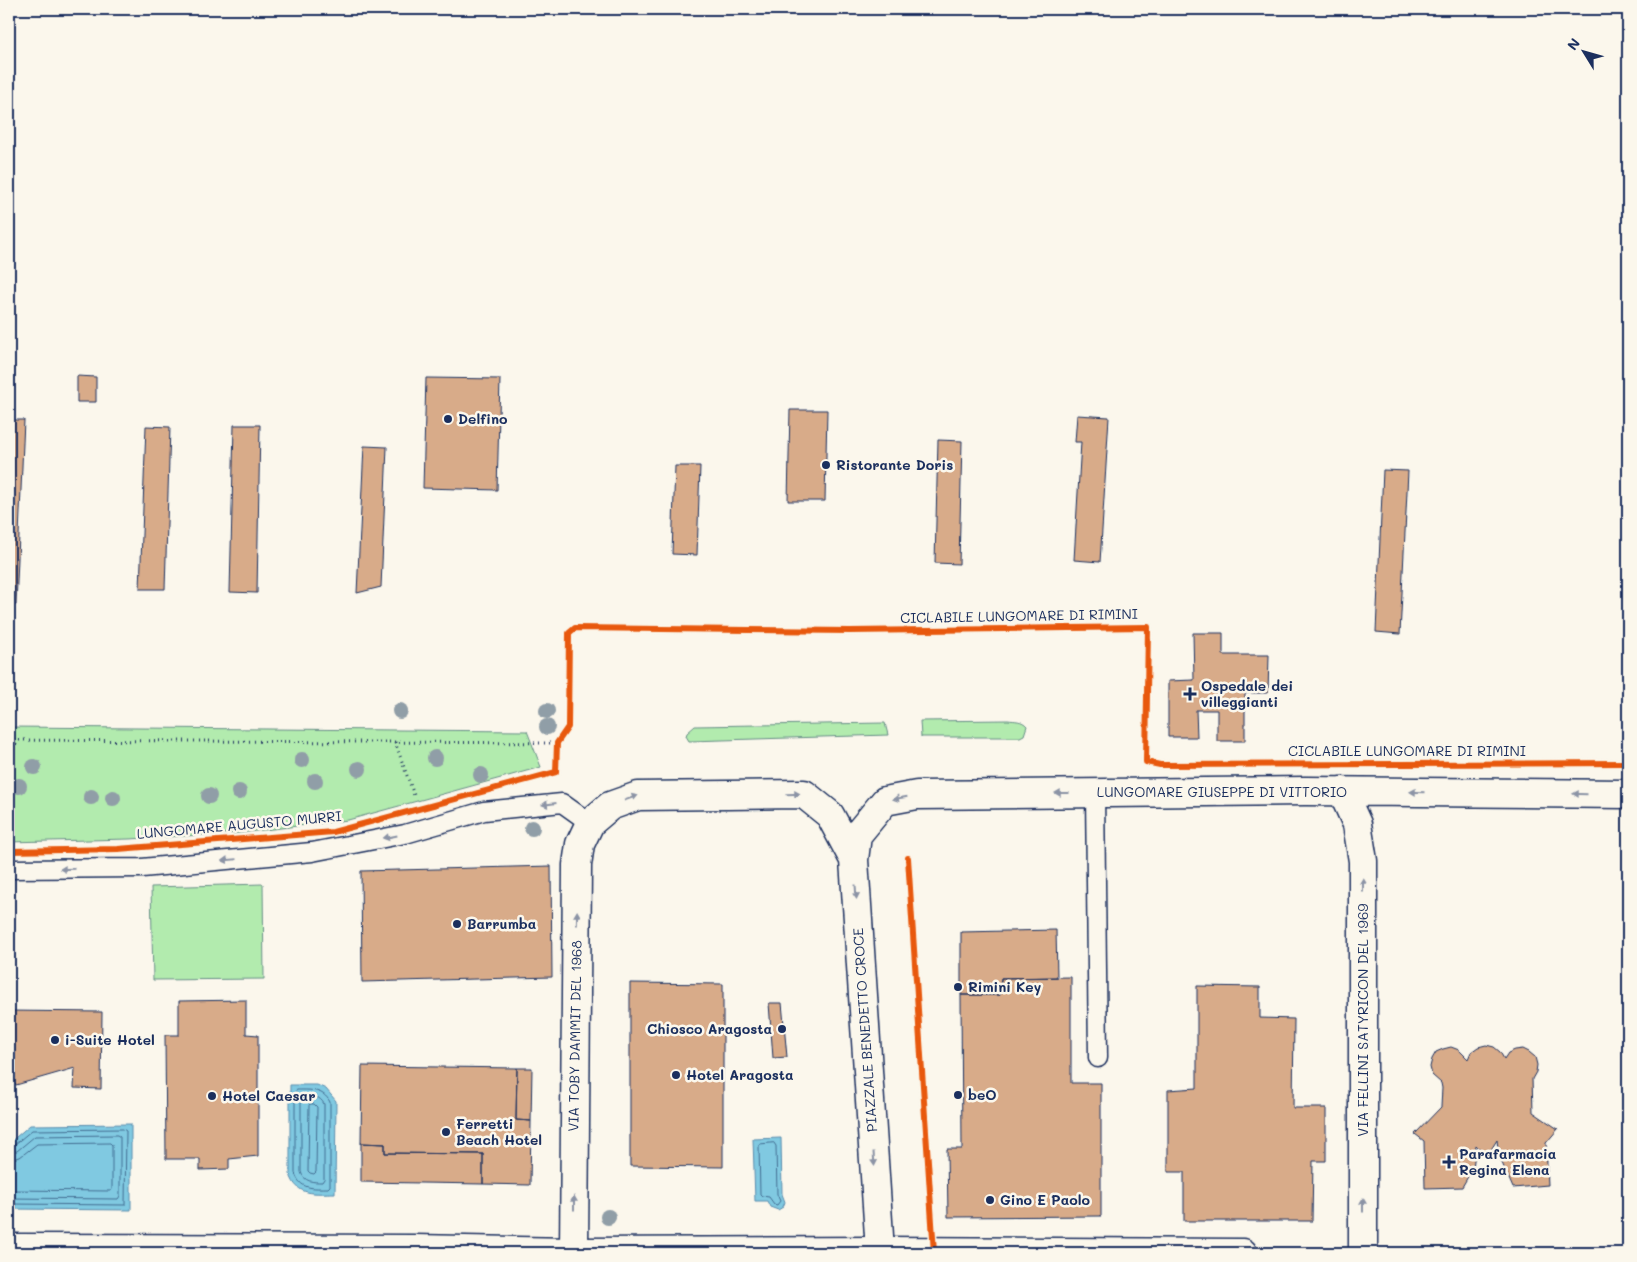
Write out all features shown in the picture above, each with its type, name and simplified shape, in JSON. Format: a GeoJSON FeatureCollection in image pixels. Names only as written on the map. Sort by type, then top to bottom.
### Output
{"type":"FeatureCollection","features":[{"type":"Feature","properties":{"kind":"street","name":"LUNGOMARE GIUSEPPE DI VITTORIO"},"geometry":{"type":"LineString","coordinates":[[854,860],[857,835],[885,801],[917,795],[1342,791],[1628,794]]}},
{"type":"Feature","properties":{"kind":"street","name":"VIA FELLINI SATYRICON DEL 1969"},"geometry":{"type":"LineString","coordinates":[[1342,791],[1357,824],[1364,861],[1363,1253]]}},
{"type":"Feature","properties":{"kind":"street","name":"PIAZZALE BENEDETTO CROCE"},"geometry":{"type":"LineString","coordinates":[[590,823],[610,806],[638,796],[804,794],[830,815],[854,860],[880,1251]]}},
{"type":"Feature","properties":{"kind":"street","name":"VIA TOBY DAMMIT DEL 1968"},"geometry":{"type":"LineString","coordinates":[[574,1252],[577,865],[580,844],[590,823]]}},
{"type":"Feature","properties":{"kind":"street"},"geometry":{"type":"LineString","coordinates":[[9,1248],[574,1252],[1244,1253]]}},
{"type":"Feature","properties":{"kind":"lane"},"geometry":{"type":"LineString","coordinates":[[1095,793],[1098,1058]]}},
{"type":"Feature","properties":{"kind":"lane"},"geometry":{"type":"LineString","coordinates":[[9,869],[142,868],[312,852],[405,834],[484,811],[562,802],[590,823]]}},
{"type":"Feature","properties":{"kind":"path"},"geometry":{"type":"LineString","coordinates":[[557,752],[557,743],[562,735]]}},
{"type":"Feature","properties":{"kind":"path"},"geometry":{"type":"LineString","coordinates":[[9,740],[557,743]]}},
{"type":"Feature","properties":{"kind":"path"},"geometry":{"type":"LineString","coordinates":[[9,758],[18,740]]}},
{"type":"Feature","properties":{"kind":"path"},"geometry":{"type":"LineString","coordinates":[[395,742],[416,801]]}},
{"type":"Feature","properties":{"kind":"green space"},"geometry":{"type":"Polygon","coordinates":[[[1008,720],[1025,724],[1027,726],[1024,735],[1020,737],[921,737],[920,721],[1008,720]]]}},
{"type":"Feature","properties":{"kind":"green space"},"geometry":{"type":"Polygon","coordinates":[[[885,723],[888,735],[689,741],[686,736],[695,726],[885,723]]]}},
{"type":"Feature","properties":{"kind":"green space"},"geometry":{"type":"Polygon","coordinates":[[[9,727],[527,731],[541,767],[348,820],[239,833],[129,839],[9,842],[9,727]]]}},
{"type":"Feature","properties":{"kind":"green space"},"geometry":{"type":"Polygon","coordinates":[[[263,884],[264,979],[153,980],[151,887],[263,884]]]}},
{"type":"Feature","properties":{"kind":"water"},"geometry":{"type":"Polygon","coordinates":[[[290,1085],[317,1085],[326,1089],[336,1101],[335,1193],[314,1193],[302,1190],[297,1187],[290,1174],[290,1085]]]}},
{"type":"Feature","properties":{"kind":"water"},"geometry":{"type":"Polygon","coordinates":[[[131,1124],[131,1210],[9,1209],[9,1143],[30,1125],[131,1124]]]}},
{"type":"Feature","properties":{"kind":"water"},"geometry":{"type":"Polygon","coordinates":[[[781,1138],[782,1194],[785,1202],[783,1207],[778,1210],[770,1207],[767,1201],[755,1201],[753,1139],[781,1138]]]}},
{"type":"Feature","properties":{"kind":"building"},"geometry":{"type":"Polygon","coordinates":[[[77,376],[96,377],[96,402],[77,402],[77,376]]]}},
{"type":"Feature","properties":{"kind":"building"},"geometry":{"type":"Polygon","coordinates":[[[426,378],[500,379],[497,490],[423,488],[426,378]]]}},
{"type":"Feature","properties":{"kind":"building"},"geometry":{"type":"Polygon","coordinates":[[[790,410],[827,410],[825,501],[788,501],[790,410]]]}},
{"type":"Feature","properties":{"kind":"building"},"geometry":{"type":"Polygon","coordinates":[[[1077,415],[1109,417],[1100,562],[1074,560],[1081,442],[1075,442],[1077,415]]]}},
{"type":"Feature","properties":{"kind":"building"},"geometry":{"type":"Polygon","coordinates":[[[9,420],[24,420],[16,605],[9,605],[9,420]]]}},
{"type":"Feature","properties":{"kind":"building"},"geometry":{"type":"Polygon","coordinates":[[[234,425],[260,425],[257,593],[230,592],[234,425]]]}},
{"type":"Feature","properties":{"kind":"building"},"geometry":{"type":"Polygon","coordinates":[[[146,426],[170,427],[165,589],[140,589],[146,426]]]}},
{"type":"Feature","properties":{"kind":"building"},"geometry":{"type":"Polygon","coordinates":[[[938,440],[962,441],[959,564],[935,563],[938,440]]]}},
{"type":"Feature","properties":{"kind":"building"},"geometry":{"type":"Polygon","coordinates":[[[364,446],[387,447],[381,587],[357,593],[364,446]]]}},
{"type":"Feature","properties":{"kind":"building"},"geometry":{"type":"Polygon","coordinates":[[[675,466],[700,466],[697,555],[672,554],[675,466]]]}},
{"type":"Feature","properties":{"kind":"building"},"geometry":{"type":"Polygon","coordinates":[[[1383,470],[1408,471],[1400,634],[1376,632],[1383,470]]]}},
{"type":"Feature","properties":{"kind":"building"},"geometry":{"type":"Polygon","coordinates":[[[1193,633],[1223,633],[1223,655],[1269,655],[1268,693],[1245,693],[1245,741],[1217,741],[1217,710],[1196,710],[1197,737],[1168,737],[1168,681],[1194,680],[1193,633]]]}},
{"type":"Feature","properties":{"kind":"building","name":"Barrumba"},"geometry":{"type":"Polygon","coordinates":[[[551,866],[552,977],[362,982],[361,871],[551,866]]]}},
{"type":"Feature","properties":{"kind":"building"},"geometry":{"type":"Polygon","coordinates":[[[1056,930],[1057,977],[1001,978],[1000,995],[961,995],[961,932],[1056,930]]]}},
{"type":"Feature","properties":{"kind":"building"},"geometry":{"type":"Polygon","coordinates":[[[1071,977],[1071,1083],[1101,1083],[1101,1216],[948,1217],[947,1149],[962,1149],[961,995],[1000,995],[1001,978],[1071,977]]]}},
{"type":"Feature","properties":{"kind":"building","name":"Hotel Aragosta"},"geometry":{"type":"Polygon","coordinates":[[[630,983],[723,984],[723,1167],[630,1166],[630,983]]]}},
{"type":"Feature","properties":{"kind":"building"},"geometry":{"type":"Polygon","coordinates":[[[1197,986],[1260,987],[1260,1018],[1294,1019],[1293,1108],[1326,1108],[1326,1161],[1313,1161],[1312,1221],[1184,1221],[1184,1172],[1168,1172],[1168,1090],[1197,1088],[1197,986]]]}},
{"type":"Feature","properties":{"kind":"building","name":"Hotel Caesar"},"geometry":{"type":"Polygon","coordinates":[[[246,1000],[246,1034],[258,1035],[258,1156],[229,1159],[229,1169],[200,1170],[200,1159],[166,1159],[165,1035],[179,1035],[179,1001],[246,1000]]]}},
{"type":"Feature","properties":{"kind":"building"},"geometry":{"type":"Polygon","coordinates":[[[769,1003],[782,1003],[787,1057],[773,1058],[769,1003]]]}},
{"type":"Feature","properties":{"kind":"building","name":"i-Suite Hotel"},"geometry":{"type":"Polygon","coordinates":[[[9,1011],[102,1012],[101,1089],[74,1088],[75,1068],[16,1085],[9,1081],[9,1011]]]}},
{"type":"Feature","properties":{"kind":"building"},"geometry":{"type":"Polygon","coordinates":[[[1486,1045],[1494,1047],[1504,1059],[1508,1053],[1523,1049],[1535,1057],[1537,1065],[1532,1079],[1533,1112],[1558,1129],[1546,1143],[1548,1185],[1513,1188],[1499,1156],[1497,1140],[1487,1156],[1476,1145],[1473,1168],[1462,1187],[1425,1188],[1424,1141],[1415,1134],[1441,1107],[1442,1088],[1441,1083],[1432,1075],[1430,1067],[1432,1059],[1436,1052],[1451,1047],[1459,1050],[1468,1059],[1471,1052],[1478,1047],[1486,1045]]]}},
{"type":"Feature","properties":{"kind":"building","name":"Ferretti Beach Hotel"},"geometry":{"type":"Polygon","coordinates":[[[362,1066],[517,1068],[516,1120],[531,1121],[530,1185],[483,1184],[483,1154],[385,1153],[385,1144],[361,1143],[362,1066]]]}},
{"type":"Feature","properties":{"kind":"building"},"geometry":{"type":"Polygon","coordinates":[[[517,1068],[532,1068],[531,1121],[516,1120],[517,1068]]]}},
{"type":"Feature","properties":{"kind":"building"},"geometry":{"type":"Polygon","coordinates":[[[361,1143],[385,1144],[385,1153],[483,1154],[483,1184],[361,1182],[361,1143]]]}},
{"type":"Feature","properties":{"kind":"cycle path","name":"CICLABILE LUNGOMARE DI RIMINI"},"geometry":{"type":"LineString","coordinates":[[9,851],[118,849],[333,832],[556,772],[557,743],[568,727],[569,633],[575,628],[850,631],[1148,627],[1146,762],[1160,765],[1628,763]]}},
{"type":"Feature","properties":{"kind":"cycle path"},"geometry":{"type":"LineString","coordinates":[[908,858],[934,1253]]}},
{"type":"Feature","properties":{"kind":"place","name":"Delfino"},"geometry":{"type":"Point","coordinates":[448,419]}},
{"type":"Feature","properties":{"kind":"place","name":"Ristorante Doris"},"geometry":{"type":"Point","coordinates":[826,465]}},
{"type":"Feature","properties":{"kind":"place","name":"Ospedale dei villeggianti"},"geometry":{"type":"Point","coordinates":[1190,694]}},
{"type":"Feature","properties":{"kind":"place","name":"Barrumba"},"geometry":{"type":"Point","coordinates":[457,924]}},
{"type":"Feature","properties":{"kind":"place","name":"Rimini Key"},"geometry":{"type":"Point","coordinates":[958,987]}},
{"type":"Feature","properties":{"kind":"place","name":"Chiosco Aragosta"},"geometry":{"type":"Point","coordinates":[782,1029]}},
{"type":"Feature","properties":{"kind":"place","name":"i-Suite Hotel"},"geometry":{"type":"Point","coordinates":[55,1040]}},
{"type":"Feature","properties":{"kind":"place","name":"Hotel Aragosta"},"geometry":{"type":"Point","coordinates":[676,1075]}},
{"type":"Feature","properties":{"kind":"place","name":"beO"},"geometry":{"type":"Point","coordinates":[958,1095]}},
{"type":"Feature","properties":{"kind":"place","name":"Hotel Caesar"},"geometry":{"type":"Point","coordinates":[212,1096]}},
{"type":"Feature","properties":{"kind":"place","name":"Ferretti Beach Hotel"},"geometry":{"type":"Point","coordinates":[446,1132]}},
{"type":"Feature","properties":{"kind":"place","name":"Parafarmacia Regina Elena"},"geometry":{"type":"Point","coordinates":[1449,1162]}},
{"type":"Feature","properties":{"kind":"place","name":"Gino E Paolo"},"geometry":{"type":"Point","coordinates":[990,1200]}}]}
